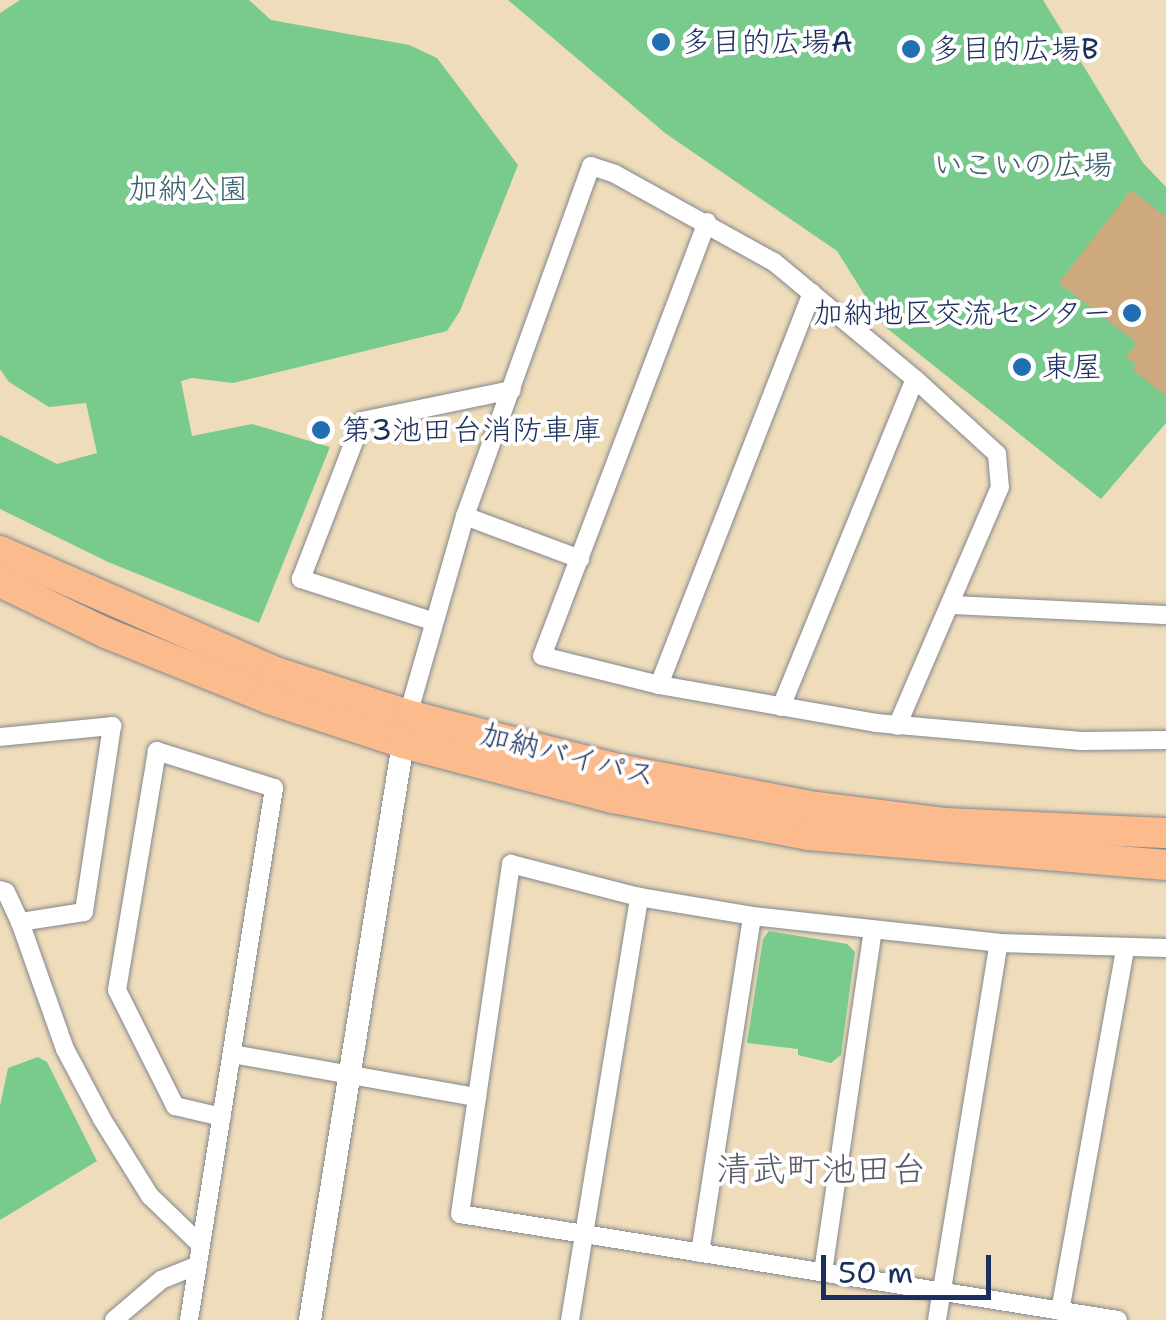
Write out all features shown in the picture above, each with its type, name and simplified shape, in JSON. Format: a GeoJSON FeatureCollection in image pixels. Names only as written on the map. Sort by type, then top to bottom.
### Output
{"type":"FeatureCollection","features":[{"type":"Feature","properties":{"kind":"highway","name":"加納バイパス"},"geometry":{"type":"LineString","coordinates":[[0,551],[406,729],[613,798],[809,835],[1166,865]]}},
{"type":"Feature","properties":{"kind":"highway","name":"加納バイパス"},"geometry":{"type":"LineString","coordinates":[[0,582],[106,633],[269,700],[816,807],[944,822],[1166,832]]}},
{"type":"Feature","properties":{"kind":"street"},"geometry":{"type":"LineString","coordinates":[[310,1320],[406,729],[432,621],[465,516],[591,166],[615,174],[707,222],[774,262],[916,379],[997,454],[1000,487],[896,726]]}},
{"type":"Feature","properties":{"kind":"street"},"geometry":{"type":"LineString","coordinates":[[707,222],[542,656],[659,685],[896,726],[1080,741],[1166,740]]}},
{"type":"Feature","properties":{"kind":"street"},"geometry":{"type":"LineString","coordinates":[[659,685],[812,293]]}},
{"type":"Feature","properties":{"kind":"street"},"geometry":{"type":"LineString","coordinates":[[781,707],[916,379]]}},
{"type":"Feature","properties":{"kind":"street"},"geometry":{"type":"LineString","coordinates":[[432,621],[300,579],[362,422],[512,390]]}},
{"type":"Feature","properties":{"kind":"street"},"geometry":{"type":"LineString","coordinates":[[465,516],[580,560]]}},
{"type":"Feature","properties":{"kind":"street"},"geometry":{"type":"LineString","coordinates":[[951,606],[1166,615]]}},
{"type":"Feature","properties":{"kind":"street"},"geometry":{"type":"LineString","coordinates":[[0,736],[112,726],[84,912],[20,922]]}},
{"type":"Feature","properties":{"kind":"street"},"geometry":{"type":"LineString","coordinates":[[189,1320],[222,1117],[274,788],[157,751],[118,990],[175,1106],[222,1117]]}},
{"type":"Feature","properties":{"kind":"street"},"geometry":{"type":"LineString","coordinates":[[1118,1320],[460,1214],[511,864],[639,897],[752,916],[999,942],[1166,948]]}},
{"type":"Feature","properties":{"kind":"street"},"geometry":{"type":"LineString","coordinates":[[0,890],[6,892],[20,922],[66,1049],[102,1119],[150,1196],[201,1246]]}},
{"type":"Feature","properties":{"kind":"street"},"geometry":{"type":"LineString","coordinates":[[570,1320],[639,897]]}},
{"type":"Feature","properties":{"kind":"street"},"geometry":{"type":"LineString","coordinates":[[700,1252],[752,916]]}},
{"type":"Feature","properties":{"kind":"street"},"geometry":{"type":"LineString","coordinates":[[822,1272],[874,930]]}},
{"type":"Feature","properties":{"kind":"street"},"geometry":{"type":"LineString","coordinates":[[937,1320],[999,942]]}},
{"type":"Feature","properties":{"kind":"street"},"geometry":{"type":"LineString","coordinates":[[1060,1311],[1125,948]]}},
{"type":"Feature","properties":{"kind":"street"},"geometry":{"type":"LineString","coordinates":[[232,1054],[477,1097]]}},
{"type":"Feature","properties":{"kind":"street"},"geometry":{"type":"LineString","coordinates":[[114,1320],[161,1280],[198,1265]]}},
{"type":"Feature","properties":{"kind":"green space","name":"加納公園"},"geometry":{"type":"Polygon","coordinates":[[[20,0],[249,0],[271,20],[409,45],[437,58],[518,165],[460,311],[447,331],[233,383],[192,378],[181,381],[192,436],[252,424],[330,447],[259,623],[108,562],[0,509],[0,435],[57,464],[97,453],[86,403],[49,407],[9,382],[0,369],[0,13],[20,0]]]}},
{"type":"Feature","properties":{"kind":"green space","name":"いこいの広場"},"geometry":{"type":"Polygon","coordinates":[[[508,0],[1043,0],[1143,163],[1166,187],[1166,423],[1101,499],[884,326],[837,251],[665,133],[508,0]]]}},
{"type":"Feature","properties":{"kind":"green space"},"geometry":{"type":"Polygon","coordinates":[[[769,931],[847,944],[855,952],[841,1055],[831,1063],[798,1055],[798,1049],[747,1043],[763,939],[769,931]]]}},
{"type":"Feature","properties":{"kind":"green space"},"geometry":{"type":"Polygon","coordinates":[[[38,1057],[47,1062],[97,1161],[0,1220],[0,1106],[8,1068],[38,1057]]]}},
{"type":"Feature","properties":{"kind":"building","name":"加納地区交流センター"},"geometry":{"type":"Polygon","coordinates":[[[1131,190],[1166,217],[1166,396],[1133,370],[1137,365],[1126,357],[1137,343],[1059,283],[1131,190]]]}},
{"type":"Feature","properties":{"kind":"place","name":"多目的広場A"},"geometry":{"type":"Point","coordinates":[661,42]}},
{"type":"Feature","properties":{"kind":"place","name":"多目的広場B"},"geometry":{"type":"Point","coordinates":[911,49]}},
{"type":"Feature","properties":{"kind":"place","name":"加納地区交流センター"},"geometry":{"type":"Point","coordinates":[1132,313]}},
{"type":"Feature","properties":{"kind":"place","name":"東屋"},"geometry":{"type":"Point","coordinates":[1022,367]}},
{"type":"Feature","properties":{"kind":"place","name":"第3池田台消防車庫"},"geometry":{"type":"Point","coordinates":[321,430]}},
{"type":"Feature","properties":{"kind":"district","name":"清武町池田台"},"geometry":{"type":"Point","coordinates":[821,1169]}}]}
